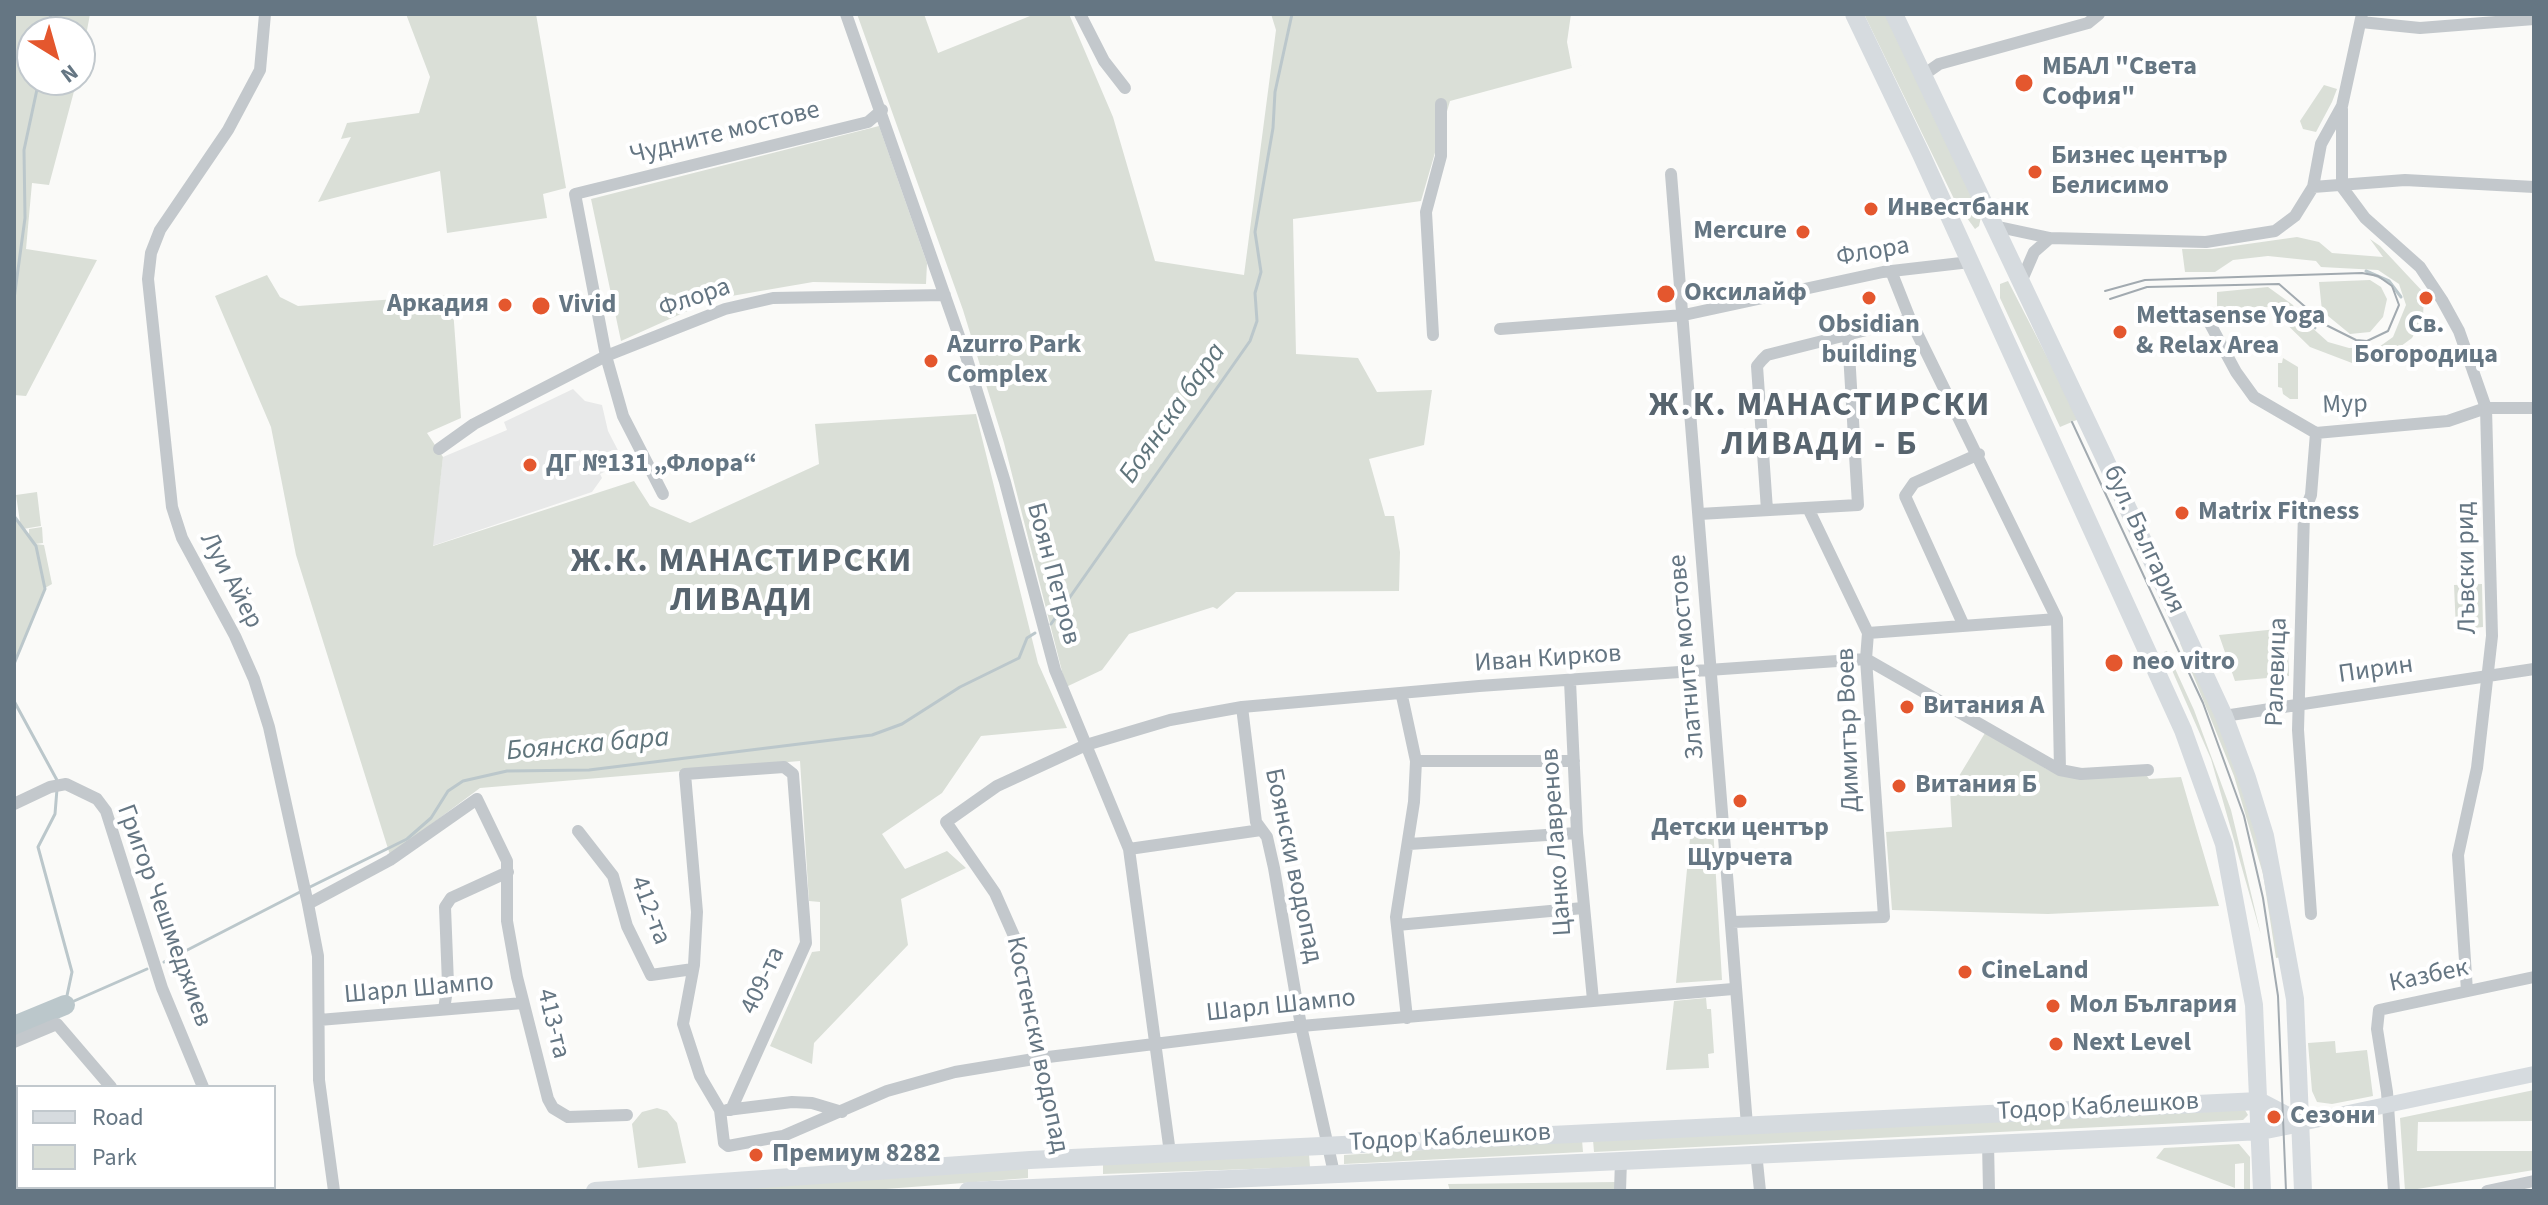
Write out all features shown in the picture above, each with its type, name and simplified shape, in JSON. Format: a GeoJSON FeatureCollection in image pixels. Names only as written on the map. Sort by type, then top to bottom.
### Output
{"type":"FeatureCollection","features":[{"type":"Feature","properties":{"kind":"main road","name":"бул. България"},"geometry":{"type":"LineString","coordinates":[[1854,14],[2183,730],[2224,844],[2254,1005],[2262,1191]]}},
{"type":"Feature","properties":{"kind":"main road","name":"бул. България"},"geometry":{"type":"LineString","coordinates":[[1894,14],[2224,716],[2265,836],[2281,909],[2295,999],[2303,1191]]}},
{"type":"Feature","properties":{"kind":"main road","name":"Тодор Каблешков"},"geometry":{"type":"LineString","coordinates":[[968,1191],[1756,1152],[2261,1131],[2534,1074]]}},
{"type":"Feature","properties":{"kind":"main road"},"geometry":{"type":"LineString","coordinates":[[2259,1101],[2301,1123]]}},
{"type":"Feature","properties":{"kind":"main road","name":"Тодор Каблешков"},"geometry":{"type":"LineString","coordinates":[[595,1191],[1170,1153],[2259,1101]]}},
{"type":"Feature","properties":{"kind":"main road","name":"Костенски водопад"},"geometry":{"type":"LineString","coordinates":[[1061,1159],[1066,1188]]}},
{"type":"Feature","properties":{"kind":"street","name":"Луи Айер"},"geometry":{"type":"LineString","coordinates":[[265,14],[260,70],[228,130],[160,230],[151,253],[148,279],[172,507],[182,538],[235,636],[259,693],[318,956],[319,1080],[334,1191]]}},
{"type":"Feature","properties":{"kind":"street","name":"Боян Петров"},"geometry":{"type":"LineString","coordinates":[[846,14],[945,295],[1005,482],[1055,670],[1129,849],[1170,1153]]}},
{"type":"Feature","properties":{"kind":"street"},"geometry":{"type":"LineString","coordinates":[[1080,14],[1104,61],[1125,88]]}},
{"type":"Feature","properties":{"kind":"street"},"geometry":{"type":"LineString","coordinates":[[1922,76],[1939,64],[2088,23],[2099,14]]}},
{"type":"Feature","properties":{"kind":"street"},"geometry":{"type":"LineString","coordinates":[[2342,187],[2342,106],[2362,18],[2420,28],[2534,19]]}},
{"type":"Feature","properties":{"kind":"street"},"geometry":{"type":"LineString","coordinates":[[1433,335],[1426,212],[1441,156],[1441,104]]}},
{"type":"Feature","properties":{"kind":"street"},"geometry":{"type":"LineString","coordinates":[[1994,226],[2050,238],[2206,242],[2263,235],[2295,216],[2313,187],[2321,144],[2342,106]]}},
{"type":"Feature","properties":{"kind":"street","name":"Чудните мостове"},"geometry":{"type":"LineString","coordinates":[[606,356],[575,194],[868,122],[882,110]]}},
{"type":"Feature","properties":{"kind":"street","name":"Златните мостове"},"geometry":{"type":"LineString","coordinates":[[1672,180],[1732,922],[1733,989],[1747,1125]]}},
{"type":"Feature","properties":{"kind":"street"},"geometry":{"type":"LineString","coordinates":[[2313,187],[2405,180],[2534,187]]}},
{"type":"Feature","properties":{"kind":"street","name":"Лъвски рид"},"geometry":{"type":"LineString","coordinates":[[2342,187],[2365,218],[2420,267],[2442,300],[2459,331],[2486,408],[2492,636],[2477,768],[2458,855],[2467,991]]}},
{"type":"Feature","properties":{"kind":"street"},"geometry":{"type":"LineString","coordinates":[[2021,282],[2034,252],[2050,238]]}},
{"type":"Feature","properties":{"kind":"street","name":"Флора"},"geometry":{"type":"LineString","coordinates":[[1500,329],[1684,315],[1891,271],[1970,262]]}},
{"type":"Feature","properties":{"kind":"street"},"geometry":{"type":"LineString","coordinates":[[1891,271],[1910,319],[1979,454],[2057,619],[2060,770]]}},
{"type":"Feature","properties":{"kind":"street","name":"Флора"},"geometry":{"type":"LineString","coordinates":[[439,449],[474,424],[606,356],[725,309],[773,298],[945,295]]}},
{"type":"Feature","properties":{"kind":"street"},"geometry":{"type":"LineString","coordinates":[[1767,510],[1757,366],[1767,355],[1910,319]]}},
{"type":"Feature","properties":{"kind":"street","name":"Мур"},"geometry":{"type":"LineString","coordinates":[[2208,320],[2236,372],[2254,397],[2316,433],[2448,421],[2486,408],[2534,408]]}},
{"type":"Feature","properties":{"kind":"street"},"geometry":{"type":"LineString","coordinates":[[1699,514],[1858,505],[1848,336]]}},
{"type":"Feature","properties":{"kind":"street"},"geometry":{"type":"LineString","coordinates":[[606,356],[623,416],[663,494]]}},
{"type":"Feature","properties":{"kind":"street","name":"Ралевица"},"geometry":{"type":"LineString","coordinates":[[2311,914],[2308,843],[2301,802],[2299,704],[2304,513],[2311,495],[2316,433]]}},
{"type":"Feature","properties":{"kind":"street"},"geometry":{"type":"LineString","coordinates":[[1964,626],[1905,496],[1914,483],[1979,454]]}},
{"type":"Feature","properties":{"kind":"street","name":"Димитър Воев"},"geometry":{"type":"LineString","coordinates":[[1732,922],[1884,917],[1866,659],[1868,633],[1808,508]]}},
{"type":"Feature","properties":{"kind":"street"},"geometry":{"type":"LineString","coordinates":[[1868,633],[2057,619]]}},
{"type":"Feature","properties":{"kind":"street"},"geometry":{"type":"LineString","coordinates":[[1866,659],[2060,770],[2081,774],[2148,770]]}},
{"type":"Feature","properties":{"kind":"street","name":"Иван Кирков"},"geometry":{"type":"LineString","coordinates":[[946,822],[997,786],[1086,745],[1170,720],[1242,707],[1866,659]]}},
{"type":"Feature","properties":{"kind":"street","name":"Пирин"},"geometry":{"type":"LineString","coordinates":[[2224,716],[2534,669]]}},
{"type":"Feature","properties":{"kind":"street","name":"Цанко Лавренов"},"geometry":{"type":"LineString","coordinates":[[1570,681],[1577,833],[1593,1000]]}},
{"type":"Feature","properties":{"kind":"street"},"geometry":{"type":"LineString","coordinates":[[1402,696],[1416,761],[1409,844],[1397,925],[1407,1018]]}},
{"type":"Feature","properties":{"kind":"street","name":"Боянски водопад"},"geometry":{"type":"LineString","coordinates":[[1242,707],[1256,822],[1267,837],[1274,868],[1301,1026],[1334,1173]]}},
{"type":"Feature","properties":{"kind":"street"},"geometry":{"type":"LineString","coordinates":[[1416,761],[1574,761]]}},
{"type":"Feature","properties":{"kind":"street","name":"409-та"},"geometry":{"type":"LineString","coordinates":[[693,969],[697,912],[685,774],[790,769],[806,943],[725,1110]]}},
{"type":"Feature","properties":{"kind":"street","name":"Григор Чешмеджиев"},"geometry":{"type":"LineString","coordinates":[[14,804],[50,787],[66,784],[97,799],[106,811],[162,988],[202,1085]]}},
{"type":"Feature","properties":{"kind":"street","name":"413-та"},"geometry":{"type":"LineString","coordinates":[[305,894],[390,860],[477,799],[507,861],[507,921],[523,1003],[553,1108],[568,1117],[627,1115]]}},
{"type":"Feature","properties":{"kind":"street","name":"Костенски водопад"},"geometry":{"type":"LineString","coordinates":[[946,822],[995,893],[1014,936],[1061,1159]]}},
{"type":"Feature","properties":{"kind":"street"},"geometry":{"type":"LineString","coordinates":[[1129,849],[1261,830]]}},
{"type":"Feature","properties":{"kind":"street","name":"412-та"},"geometry":{"type":"LineString","coordinates":[[578,831],[613,876],[627,926],[651,975],[693,969]]}},
{"type":"Feature","properties":{"kind":"street"},"geometry":{"type":"LineString","coordinates":[[1409,844],[1577,833]]}},
{"type":"Feature","properties":{"kind":"street"},"geometry":{"type":"LineString","coordinates":[[444,1009],[448,984],[445,907],[451,898],[508,872]]}},
{"type":"Feature","properties":{"kind":"street"},"geometry":{"type":"LineString","coordinates":[[1397,925],[1583,908]]}},
{"type":"Feature","properties":{"kind":"street"},"geometry":{"type":"LineString","coordinates":[[693,969],[683,1024],[700,1076],[725,1110],[792,1102],[812,1103],[842,1112]]}},
{"type":"Feature","properties":{"kind":"street","name":"Казбек"},"geometry":{"type":"LineString","coordinates":[[2388,1104],[2377,1029],[2379,1010],[2534,977]]}},
{"type":"Feature","properties":{"kind":"street","name":"Шарл Шампо"},"geometry":{"type":"LineString","coordinates":[[725,1110],[724,1143],[728,1146],[783,1136],[887,1091],[955,1072],[1040,1058],[1301,1026],[1733,989]]}},
{"type":"Feature","properties":{"kind":"street","name":"Шарл Шампо"},"geometry":{"type":"LineString","coordinates":[[319,1020],[523,1003]]}},
{"type":"Feature","properties":{"kind":"street"},"geometry":{"type":"LineString","coordinates":[[14,1042],[57,1024],[109,1085]]}},
{"type":"Feature","properties":{"kind":"street"},"geometry":{"type":"LineString","coordinates":[[2388,1104],[2394,1191]]}},
{"type":"Feature","properties":{"kind":"street"},"geometry":{"type":"LineString","coordinates":[[1988,1143],[1989,1191]]}},
{"type":"Feature","properties":{"kind":"street"},"geometry":{"type":"LineString","coordinates":[[1756,1152],[1760,1191]]}},
{"type":"Feature","properties":{"kind":"street"},"geometry":{"type":"LineString","coordinates":[[1620,1191],[1621,1160]]}},
{"type":"Feature","properties":{"kind":"street"},"geometry":{"type":"LineString","coordinates":[[2487,1191],[2533,1185]]}},
{"type":"Feature","properties":{"kind":"shaded area","name":"ДГ №131 „Флора“"},"geometry":{"type":"Polygon","coordinates":[[[573,389],[585,401],[602,405],[608,431],[624,462],[600,474],[602,478],[592,492],[432,546],[443,457],[507,430],[504,422],[573,389]]]}},
{"type":"Feature","properties":{"kind":"green space"},"geometry":{"type":"Polygon","coordinates":[[[14,14],[90,14],[16,16],[16,96],[73,96],[49,185],[32,183],[26,249],[97,260],[26,396],[14,395],[14,14]]]}},
{"type":"Feature","properties":{"kind":"green space"},"geometry":{"type":"Polygon","coordinates":[[[406,14],[536,14],[566,188],[543,194],[547,218],[447,233],[440,171],[318,202],[351,137],[341,139],[347,123],[419,113],[430,77],[406,14]]]}},
{"type":"Feature","properties":{"kind":"green space"},"geometry":{"type":"Polygon","coordinates":[[[857,14],[924,14],[938,53],[1035,14],[1069,14],[1113,117],[1155,261],[1244,275],[1276,30],[1271,14],[1571,14],[1567,42],[1572,68],[1450,101],[1421,201],[1293,219],[1296,354],[1358,358],[1377,392],[1432,390],[1424,445],[1369,459],[1385,516],[1394,516],[1400,552],[1399,591],[1236,592],[1217,609],[1213,607],[1129,634],[1102,670],[1066,687],[1004,443],[963,310],[857,14]]]}},
{"type":"Feature","properties":{"kind":"green space"},"geometry":{"type":"Polygon","coordinates":[[[1864,14],[1886,14],[1981,217],[1975,229],[1956,203],[1864,14]]]}},
{"type":"Feature","properties":{"kind":"green space"},"geometry":{"type":"Polygon","coordinates":[[[2324,85],[2337,89],[2332,102],[2316,132],[2303,129],[2300,121],[2324,85]]]}},
{"type":"Feature","properties":{"kind":"green space"},"geometry":{"type":"Polygon","coordinates":[[[879,126],[927,263],[926,284],[813,282],[714,299],[621,341],[591,199],[879,126]]]}},
{"type":"Feature","properties":{"kind":"green space"},"geometry":{"type":"Polygon","coordinates":[[[2297,237],[2319,242],[2332,253],[2383,257],[2370,239],[2380,246],[2424,293],[2423,318],[2412,338],[2378,363],[2352,363],[2310,347],[2269,307],[2217,308],[2217,292],[2268,287],[2293,305],[2299,316],[2328,342],[2349,348],[2379,347],[2393,337],[2406,305],[2399,284],[2378,270],[2321,267],[2316,261],[2268,256],[2233,260],[2215,272],[2185,272],[2182,249],[2212,249],[2297,237]]]}},
{"type":"Feature","properties":{"kind":"green space"},"geometry":{"type":"Polygon","coordinates":[[[267,275],[280,297],[298,306],[452,295],[461,418],[427,433],[443,457],[433,546],[634,481],[650,506],[690,523],[819,464],[815,424],[976,414],[1038,663],[1067,728],[981,736],[942,793],[882,834],[905,869],[947,851],[966,868],[901,899],[908,945],[814,1043],[812,1064],[770,1046],[812,952],[820,951],[820,902],[809,901],[800,761],[480,788],[390,855],[296,555],[271,427],[215,296],[267,275]]]}},
{"type":"Feature","properties":{"kind":"green space"},"geometry":{"type":"Polygon","coordinates":[[[2370,280],[2381,287],[2387,299],[2383,317],[2370,332],[2350,334],[2322,311],[2319,282],[2370,280]]]}},
{"type":"Feature","properties":{"kind":"green space"},"geometry":{"type":"Polygon","coordinates":[[[2008,281],[2079,419],[2060,427],[2000,298],[2000,284],[2008,281]]]}},
{"type":"Feature","properties":{"kind":"green space"},"geometry":{"type":"Polygon","coordinates":[[[2283,358],[2298,367],[2298,399],[2290,399],[2278,387],[2278,363],[2282,363],[2283,358]]]}},
{"type":"Feature","properties":{"kind":"green space"},"geometry":{"type":"Polygon","coordinates":[[[37,492],[41,526],[23,529],[29,536],[29,529],[42,527],[43,543],[35,544],[44,545],[52,584],[45,588],[14,664],[14,516],[20,522],[16,495],[37,492]]]}},
{"type":"Feature","properties":{"kind":"green space"},"geometry":{"type":"Polygon","coordinates":[[[2482,584],[2483,627],[2456,630],[2454,585],[2482,584]]]}},
{"type":"Feature","properties":{"kind":"green space"},"geometry":{"type":"Polygon","coordinates":[[[2287,628],[2289,676],[2235,681],[2219,635],[2287,628]]]}},
{"type":"Feature","properties":{"kind":"green space"},"geometry":{"type":"Polygon","coordinates":[[[2182,642],[2218,720],[2254,824],[2282,957],[2276,958],[2263,874],[2234,776],[2182,642]]]}},
{"type":"Feature","properties":{"kind":"green space"},"geometry":{"type":"Polygon","coordinates":[[[2167,651],[2194,710],[2231,810],[2261,935],[2211,759],[2164,652],[2167,651]]]}},
{"type":"Feature","properties":{"kind":"green space"},"geometry":{"type":"Polygon","coordinates":[[[1985,733],[2050,771],[2145,773],[2149,779],[2181,777],[2219,906],[2048,914],[1892,910],[1886,832],[1952,827],[1950,791],[1985,733]]]}},
{"type":"Feature","properties":{"kind":"green space"},"geometry":{"type":"Polygon","coordinates":[[[1713,826],[1722,980],[1676,983],[1691,828],[1713,826]]]}},
{"type":"Feature","properties":{"kind":"green space"},"geometry":{"type":"Polygon","coordinates":[[[1706,998],[1707,1009],[1711,1009],[1714,1053],[1708,1054],[1709,1068],[1666,1070],[1674,1001],[1706,998]]]}},
{"type":"Feature","properties":{"kind":"green space"},"geometry":{"type":"Polygon","coordinates":[[[2335,1041],[2336,1053],[2367,1050],[2373,1096],[2332,1104],[2317,1102],[2312,1091],[2308,1043],[2335,1041]]]}},
{"type":"Feature","properties":{"kind":"green space"},"geometry":{"type":"Polygon","coordinates":[[[2534,1090],[2534,1121],[2418,1122],[2417,1151],[2534,1151],[2534,1170],[2405,1191],[2400,1118],[2534,1090]]]}},
{"type":"Feature","properties":{"kind":"green space"},"geometry":{"type":"Polygon","coordinates":[[[657,1108],[667,1111],[677,1123],[686,1163],[638,1168],[632,1124],[642,1112],[657,1108]]]}},
{"type":"Feature","properties":{"kind":"green space"},"geometry":{"type":"Polygon","coordinates":[[[2245,1110],[2248,1115],[2243,1120],[1594,1152],[1593,1140],[2245,1110]]]}},
{"type":"Feature","properties":{"kind":"green space"},"geometry":{"type":"Polygon","coordinates":[[[1582,1140],[1583,1152],[1344,1164],[1344,1155],[1582,1140]]]}},
{"type":"Feature","properties":{"kind":"green space"},"geometry":{"type":"Polygon","coordinates":[[[2239,1144],[2250,1157],[2250,1189],[2244,1190],[2244,1163],[2235,1164],[2235,1188],[2156,1158],[2164,1148],[2239,1144]]]}},
{"type":"Feature","properties":{"kind":"green space"},"geometry":{"type":"Polygon","coordinates":[[[1309,1155],[1310,1167],[1103,1174],[1103,1164],[1309,1155]]]}},
{"type":"Feature","properties":{"kind":"green space"},"geometry":{"type":"Polygon","coordinates":[[[1028,1167],[1028,1178],[860,1191],[709,1191],[1028,1167]]]}},
{"type":"Feature","properties":{"kind":"green space"},"geometry":{"type":"Polygon","coordinates":[[[1617,1182],[1617,1191],[1450,1191],[1448,1184],[1617,1182]]]}},
{"type":"Feature","properties":{"kind":"waterway","name":"Боянска бара"},"geometry":{"type":"LineString","coordinates":[[1051,624],[1250,341],[1257,321],[1255,293],[1261,272],[1255,232],[1273,128],[1275,92],[1292,14]]}},
{"type":"Feature","properties":{"kind":"waterway"},"geometry":{"type":"LineString","coordinates":[[14,299],[25,218],[24,150],[36,96]]}},
{"type":"Feature","properties":{"kind":"waterway"},"geometry":{"type":"LineString","coordinates":[[2366,271],[2389,281],[2401,297]]}},
{"type":"Feature","properties":{"kind":"waterway"},"geometry":{"type":"LineString","coordinates":[[2299,313],[2315,328]]}},
{"type":"Feature","properties":{"kind":"waterway"},"geometry":{"type":"LineString","coordinates":[[14,516],[36,546],[45,589],[14,664]]}},
{"type":"Feature","properties":{"kind":"waterway","name":"Боянска бара"},"geometry":{"type":"LineString","coordinates":[[310,887],[407,839],[431,818],[448,791],[463,781],[507,771],[589,770],[872,735],[902,724],[960,687],[1019,658],[1027,638],[1035,633]]}},
{"type":"Feature","properties":{"kind":"waterway"},"geometry":{"type":"LineString","coordinates":[[14,701],[58,782]]}},
{"type":"Feature","properties":{"kind":"waterway"},"geometry":{"type":"LineString","coordinates":[[57,789],[55,814],[38,847],[72,972],[65,1005]]}},
{"type":"Feature","properties":{"kind":"waterway","name":"Боянска бара"},"geometry":{"type":"LineString","coordinates":[[164,962],[300,892]]}},
{"type":"Feature","properties":{"kind":"waterway","name":"Боянска бара"},"geometry":{"type":"LineString","coordinates":[[65,1005],[147,969]]}},
{"type":"Feature","properties":{"kind":"waterway"},"geometry":{"type":"LineString","coordinates":[[14,1026],[65,1005]]}},
{"type":"Feature","properties":{"kind":"tram line"},"geometry":{"type":"LineString","coordinates":[[2105,291],[2145,280],[2362,273],[2378,276],[2392,286],[2399,305],[2388,331],[2367,341],[2356,340],[2326,325],[2279,284],[2147,287],[2110,299]]}},
{"type":"Feature","properties":{"kind":"tram line"},"geometry":{"type":"LineString","coordinates":[[2072,422],[2203,703],[2244,816],[2263,898],[2278,996],[2286,1191]]}},
{"type":"Feature","properties":{"kind":"place","name":"МБАЛ \"Света София\""},"geometry":{"type":"Point","coordinates":[2024,83]}},
{"type":"Feature","properties":{"kind":"place","name":"Бизнес център Белисимо"},"geometry":{"type":"Point","coordinates":[2035,172]}},
{"type":"Feature","properties":{"kind":"place","name":"Инвестбанк"},"geometry":{"type":"Point","coordinates":[1871,209]}},
{"type":"Feature","properties":{"kind":"place","name":"Mercure"},"geometry":{"type":"Point","coordinates":[1803,232]}},
{"type":"Feature","properties":{"kind":"place","name":"Оксилайф"},"geometry":{"type":"Point","coordinates":[1666,294]}},
{"type":"Feature","properties":{"kind":"place","name":"Obsidian building"},"geometry":{"type":"Point","coordinates":[1869,298]}},
{"type":"Feature","properties":{"kind":"place","name":"Св. Богородица"},"geometry":{"type":"Point","coordinates":[2426,298]}},
{"type":"Feature","properties":{"kind":"place","name":"Аркадия"},"geometry":{"type":"Point","coordinates":[505,305]}},
{"type":"Feature","properties":{"kind":"place","name":"Vivid"},"geometry":{"type":"Point","coordinates":[541,306]}},
{"type":"Feature","properties":{"kind":"place","name":"Mettasense Yoga & Relax Area"},"geometry":{"type":"Point","coordinates":[2120,332]}},
{"type":"Feature","properties":{"kind":"place","name":"Azurro Park Complex"},"geometry":{"type":"Point","coordinates":[931,361]}},
{"type":"Feature","properties":{"kind":"place","name":"ДГ №131 „Флора“"},"geometry":{"type":"Point","coordinates":[530,465]}},
{"type":"Feature","properties":{"kind":"place","name":"Matrix Fitness"},"geometry":{"type":"Point","coordinates":[2182,513]}},
{"type":"Feature","properties":{"kind":"place","name":"neo vitro"},"geometry":{"type":"Point","coordinates":[2114,663]}},
{"type":"Feature","properties":{"kind":"place","name":"Витания А"},"geometry":{"type":"Point","coordinates":[1907,707]}},
{"type":"Feature","properties":{"kind":"place","name":"Витания Б"},"geometry":{"type":"Point","coordinates":[1899,786]}},
{"type":"Feature","properties":{"kind":"place","name":"Детски център Щурчета"},"geometry":{"type":"Point","coordinates":[1740,801]}},
{"type":"Feature","properties":{"kind":"place","name":"CineLand"},"geometry":{"type":"Point","coordinates":[1965,972]}},
{"type":"Feature","properties":{"kind":"place","name":"Мол България"},"geometry":{"type":"Point","coordinates":[2053,1006]}},
{"type":"Feature","properties":{"kind":"place","name":"Next Level"},"geometry":{"type":"Point","coordinates":[2056,1044]}},
{"type":"Feature","properties":{"kind":"place","name":"Сезони"},"geometry":{"type":"Point","coordinates":[2274,1117]}},
{"type":"Feature","properties":{"kind":"place","name":"Премиум 8282"},"geometry":{"type":"Point","coordinates":[756,1155]}},
{"type":"Feature","properties":{"kind":"district","name":"Ж.К. МАНАСТИРСКИ ЛИВАДИ - Б"},"geometry":{"type":"Point","coordinates":[1820,428]}},
{"type":"Feature","properties":{"kind":"district","name":"Ж.К. МАНАСТИРСКИ ЛИВАДИ"},"geometry":{"type":"Point","coordinates":[742,584]}}]}
